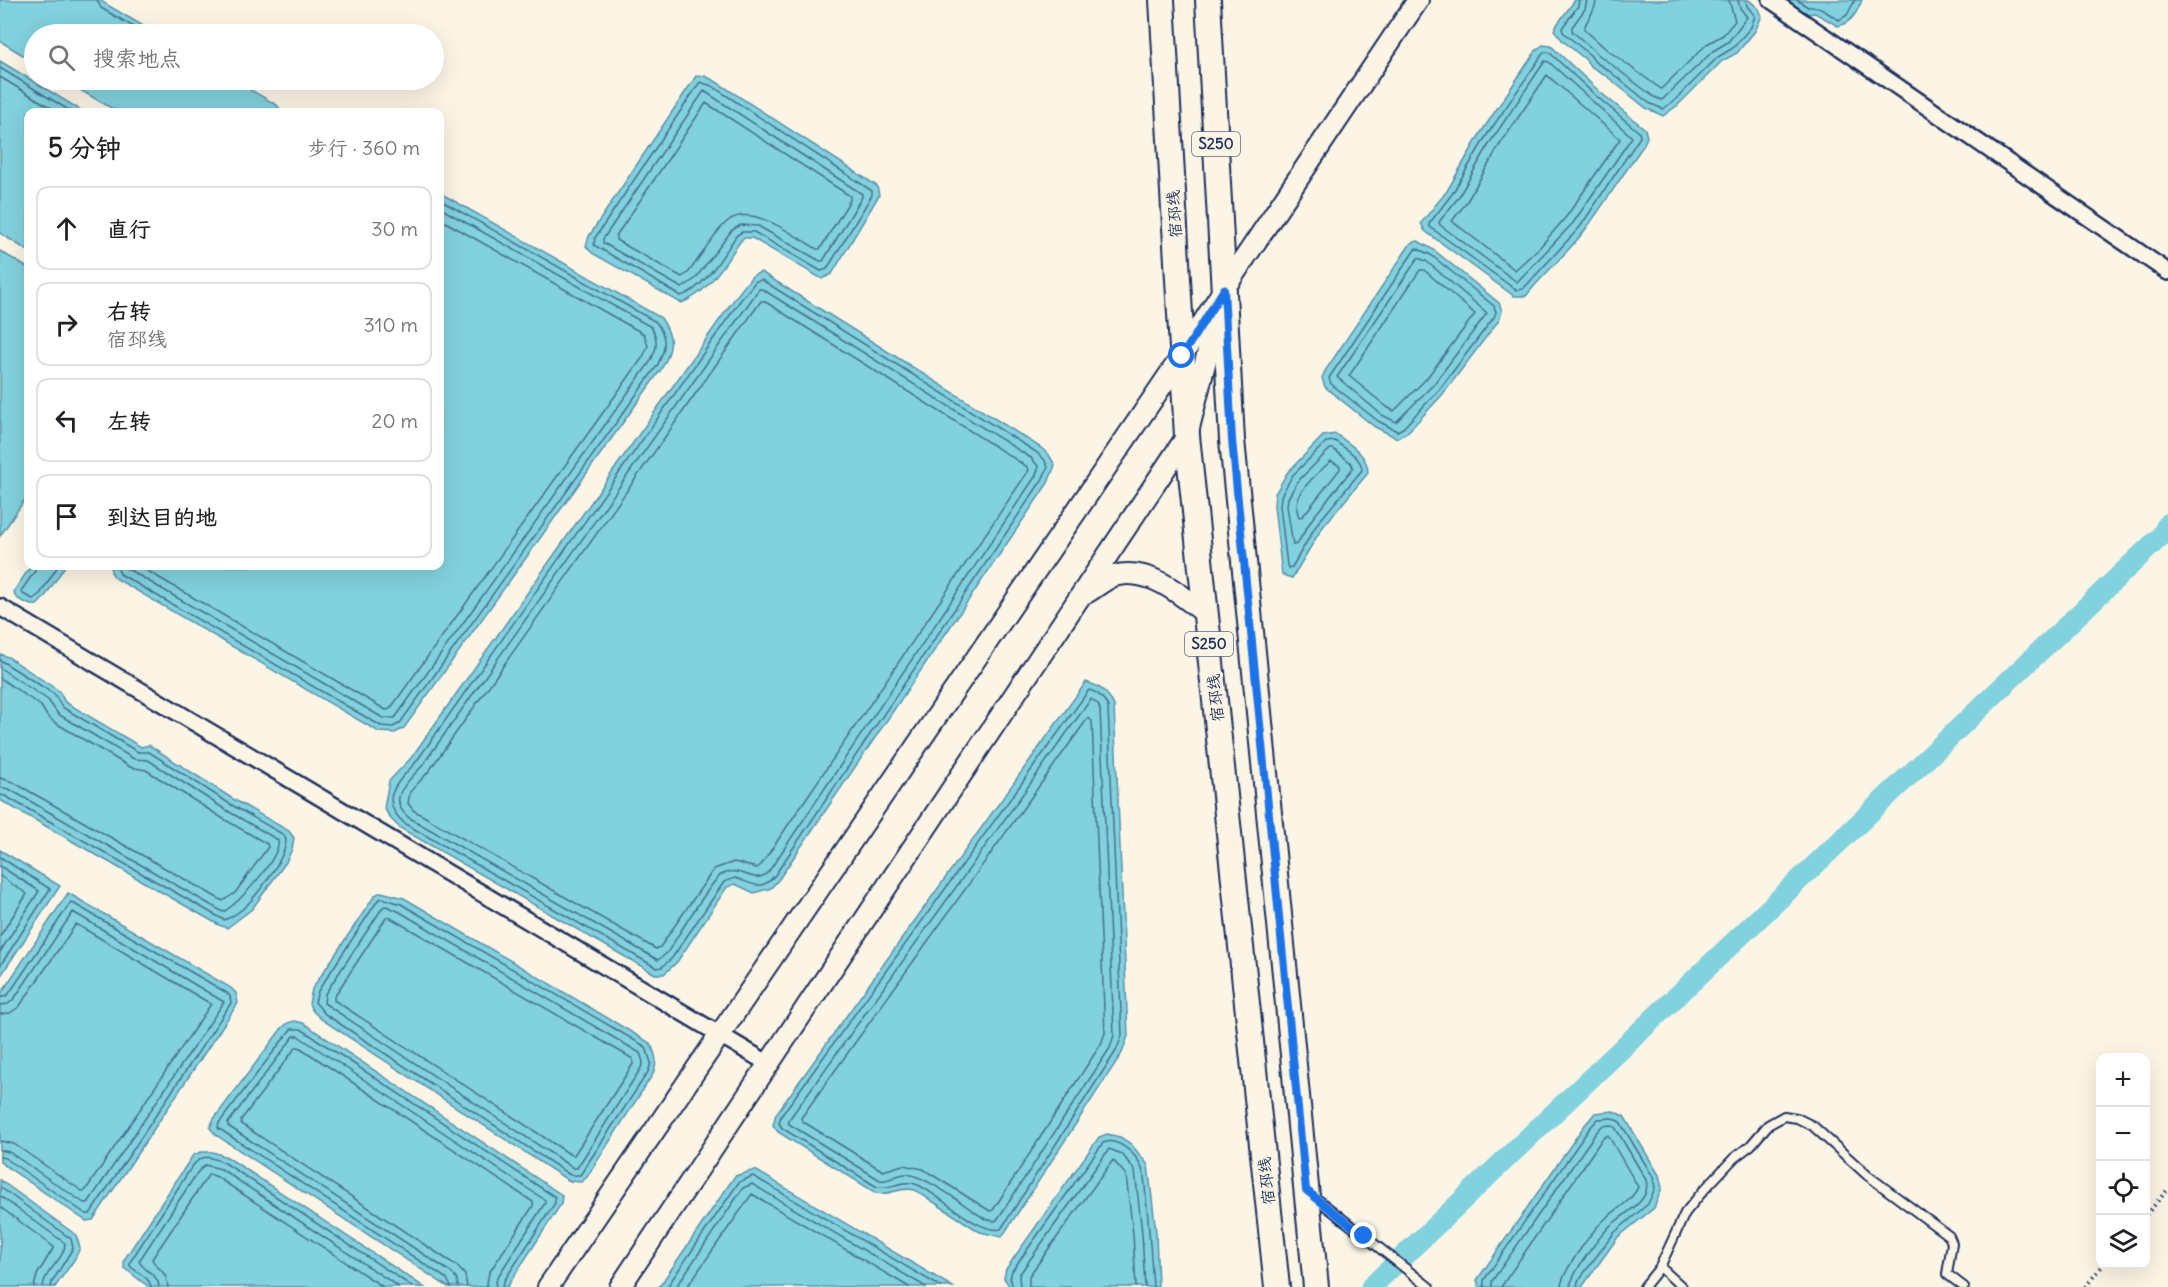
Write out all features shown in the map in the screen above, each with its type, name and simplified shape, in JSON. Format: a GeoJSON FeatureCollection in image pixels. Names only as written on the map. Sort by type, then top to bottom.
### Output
{"type":"FeatureCollection","features":[{"type":"Feature","properties":{"kind":"main road","name":"宿邳线"},"geometry":{"type":"LineString","coordinates":[[1162,0],[1187,436],[1277,1287]]}},
{"type":"Feature","properties":{"kind":"main road","name":"S250"},"geometry":{"type":"LineString","coordinates":[[1208,0],[1232,440],[1315,1279]]}},
{"type":"Feature","properties":{"kind":"street"},"geometry":{"type":"LineString","coordinates":[[548,1287],[1182,356],[1224,289],[1418,0]]}},
{"type":"Feature","properties":{"kind":"street"},"geometry":{"type":"LineString","coordinates":[[1771,0],[2168,272]]}},
{"type":"Feature","properties":{"kind":"street"},"geometry":{"type":"LineString","coordinates":[[620,1287],[1187,436],[1224,289]]}},
{"type":"Feature","properties":{"kind":"street"},"geometry":{"type":"LineString","coordinates":[[1079,598],[1114,576],[1134,575],[1154,579],[1174,589],[1206,614]]}},
{"type":"Feature","properties":{"kind":"street"},"geometry":{"type":"LineString","coordinates":[[0,608],[769,1064]]}},
{"type":"Feature","properties":{"kind":"lane"},"geometry":{"type":"LineString","coordinates":[[1644,1287],[1660,1267],[1685,1213],[1703,1191],[1734,1158],[1751,1145],[1768,1125],[1784,1116],[1797,1118],[1814,1126],[1867,1175],[1949,1236],[1952,1243],[1947,1274],[1964,1287]]}},
{"type":"Feature","properties":{"kind":"lane"},"geometry":{"type":"LineString","coordinates":[[1306,1190],[1429,1287]]}},
{"type":"Feature","properties":{"kind":"lane"},"geometry":{"type":"LineString","coordinates":[[1660,1267],[1682,1287]]}},
{"type":"Feature","properties":{"kind":"path"},"geometry":{"type":"LineString","coordinates":[[2150,1209],[2168,1189]]}},
{"type":"Feature","properties":{"kind":"path"},"geometry":{"type":"LineString","coordinates":[[2085,1287],[2100,1269]]}},
{"type":"Feature","properties":{"kind":"water"},"geometry":{"type":"Polygon","coordinates":[[[0,0],[99,0],[140,24],[24,24],[24,56],[0,41],[0,0]]]}},
{"type":"Feature","properties":{"kind":"water"},"geometry":{"type":"Polygon","coordinates":[[[1575,0],[1749,0],[1759,9],[1762,16],[1755,31],[1737,53],[1722,61],[1678,105],[1663,116],[1646,108],[1605,75],[1590,66],[1554,30],[1575,0]]]}},
{"type":"Feature","properties":{"kind":"water"},"geometry":{"type":"Polygon","coordinates":[[[1786,0],[1862,0],[1850,20],[1838,26],[1815,13],[1807,14],[1786,0]]]}},
{"type":"Feature","properties":{"kind":"water"},"geometry":{"type":"Polygon","coordinates":[[[1543,45],[1551,46],[1600,92],[1645,129],[1647,137],[1578,239],[1526,296],[1514,296],[1425,231],[1421,223],[1447,191],[1480,134],[1537,49],[1543,45]]]}},
{"type":"Feature","properties":{"kind":"water"},"geometry":{"type":"Polygon","coordinates":[[[0,61],[24,76],[24,90],[48,90],[77,108],[24,108],[24,248],[0,233],[0,61]]]}},
{"type":"Feature","properties":{"kind":"water"},"geometry":{"type":"Polygon","coordinates":[[[696,76],[705,76],[715,81],[877,186],[879,195],[832,274],[822,279],[752,238],[743,238],[709,284],[681,303],[592,253],[586,246],[589,236],[696,76]]]}},
{"type":"Feature","properties":{"kind":"water"},"geometry":{"type":"Polygon","coordinates":[[[80,90],[251,90],[279,108],[111,108],[80,90]]]}},
{"type":"Feature","properties":{"kind":"water"},"geometry":{"type":"Polygon","coordinates":[[[444,195],[661,318],[668,331],[671,343],[662,368],[404,728],[395,733],[379,732],[115,578],[111,570],[444,570],[444,195]]]}},
{"type":"Feature","properties":{"kind":"water"},"geometry":{"type":"Polygon","coordinates":[[[1418,241],[1434,250],[1499,303],[1502,311],[1499,320],[1443,394],[1407,433],[1397,438],[1375,427],[1325,387],[1322,378],[1411,243],[1418,241]]]}},
{"type":"Feature","properties":{"kind":"water"},"geometry":{"type":"Polygon","coordinates":[[[0,251],[24,266],[24,501],[0,536],[0,251]]]}},
{"type":"Feature","properties":{"kind":"water"},"geometry":{"type":"Polygon","coordinates":[[[761,272],[1040,447],[1055,465],[1048,483],[779,879],[771,888],[754,893],[735,884],[727,887],[677,962],[664,974],[655,974],[400,828],[384,808],[389,781],[411,758],[735,298],[752,276],[761,272]]]}},
{"type":"Feature","properties":{"kind":"water"},"geometry":{"type":"Polygon","coordinates":[[[1336,434],[1362,455],[1368,473],[1322,528],[1292,578],[1282,575],[1274,506],[1275,494],[1287,473],[1323,436],[1336,434]]]}},
{"type":"Feature","properties":{"kind":"water"},"geometry":{"type":"Polygon","coordinates":[[[28,570],[62,570],[37,605],[20,600],[15,596],[14,591],[28,570]]]}},
{"type":"Feature","properties":{"kind":"water"},"geometry":{"type":"Polygon","coordinates":[[[0,654],[59,691],[65,702],[141,747],[149,745],[233,799],[289,831],[294,838],[286,862],[252,909],[227,928],[219,925],[0,800],[0,654]]]}},
{"type":"Feature","properties":{"kind":"water"},"geometry":{"type":"Polygon","coordinates":[[[1086,682],[1103,690],[1114,706],[1128,1036],[1122,1053],[1002,1237],[980,1232],[915,1190],[904,1189],[876,1193],[778,1132],[773,1125],[776,1114],[1086,682]]]}},
{"type":"Feature","properties":{"kind":"water"},"geometry":{"type":"Polygon","coordinates":[[[0,850],[60,886],[0,977],[0,850]]]}},
{"type":"Feature","properties":{"kind":"water"},"geometry":{"type":"Polygon","coordinates":[[[381,892],[404,898],[650,1043],[656,1058],[653,1074],[587,1177],[581,1182],[569,1181],[321,1019],[313,1011],[309,1004],[312,989],[375,895],[381,892]]]}},
{"type":"Feature","properties":{"kind":"water"},"geometry":{"type":"Polygon","coordinates":[[[68,893],[231,988],[236,993],[238,1003],[93,1220],[86,1221],[0,1162],[0,995],[68,893]]]}},
{"type":"Feature","properties":{"kind":"water"},"geometry":{"type":"Polygon","coordinates":[[[295,1021],[303,1023],[562,1195],[561,1204],[507,1287],[448,1287],[216,1135],[210,1128],[213,1120],[282,1028],[295,1021]]]}},
{"type":"Feature","properties":{"kind":"water"},"geometry":{"type":"Polygon","coordinates":[[[1613,1111],[1624,1116],[1659,1175],[1662,1188],[1654,1208],[1618,1237],[1582,1287],[1479,1287],[1477,1280],[1584,1126],[1595,1113],[1613,1111]]]}},
{"type":"Feature","properties":{"kind":"water"},"geometry":{"type":"Polygon","coordinates":[[[1107,1134],[1120,1137],[1131,1144],[1148,1165],[1156,1232],[1158,1287],[1010,1287],[1004,1278],[1006,1269],[1099,1137],[1107,1134]]]}},
{"type":"Feature","properties":{"kind":"water"},"geometry":{"type":"Polygon","coordinates":[[[213,1152],[227,1157],[424,1287],[149,1287],[124,1268],[124,1260],[193,1155],[213,1152]]]}},
{"type":"Feature","properties":{"kind":"water"},"geometry":{"type":"Polygon","coordinates":[[[755,1170],[953,1287],[659,1287],[735,1176],[755,1170]]]}},
{"type":"Feature","properties":{"kind":"water"},"geometry":{"type":"Polygon","coordinates":[[[0,1180],[76,1235],[80,1248],[55,1287],[0,1287],[0,1180]]]}},
{"type":"Feature","properties":{"kind":"waterway"},"geometry":{"type":"LineString","coordinates":[[1371,1287],[2161,536],[2168,523]]}},
{"type":"Feature","properties":{"kind":"route"},"geometry":{"type":"LineString","coordinates":[[1182,356],[1224,289],[1232,440],[1306,1190],[1364,1236]]}}]}
